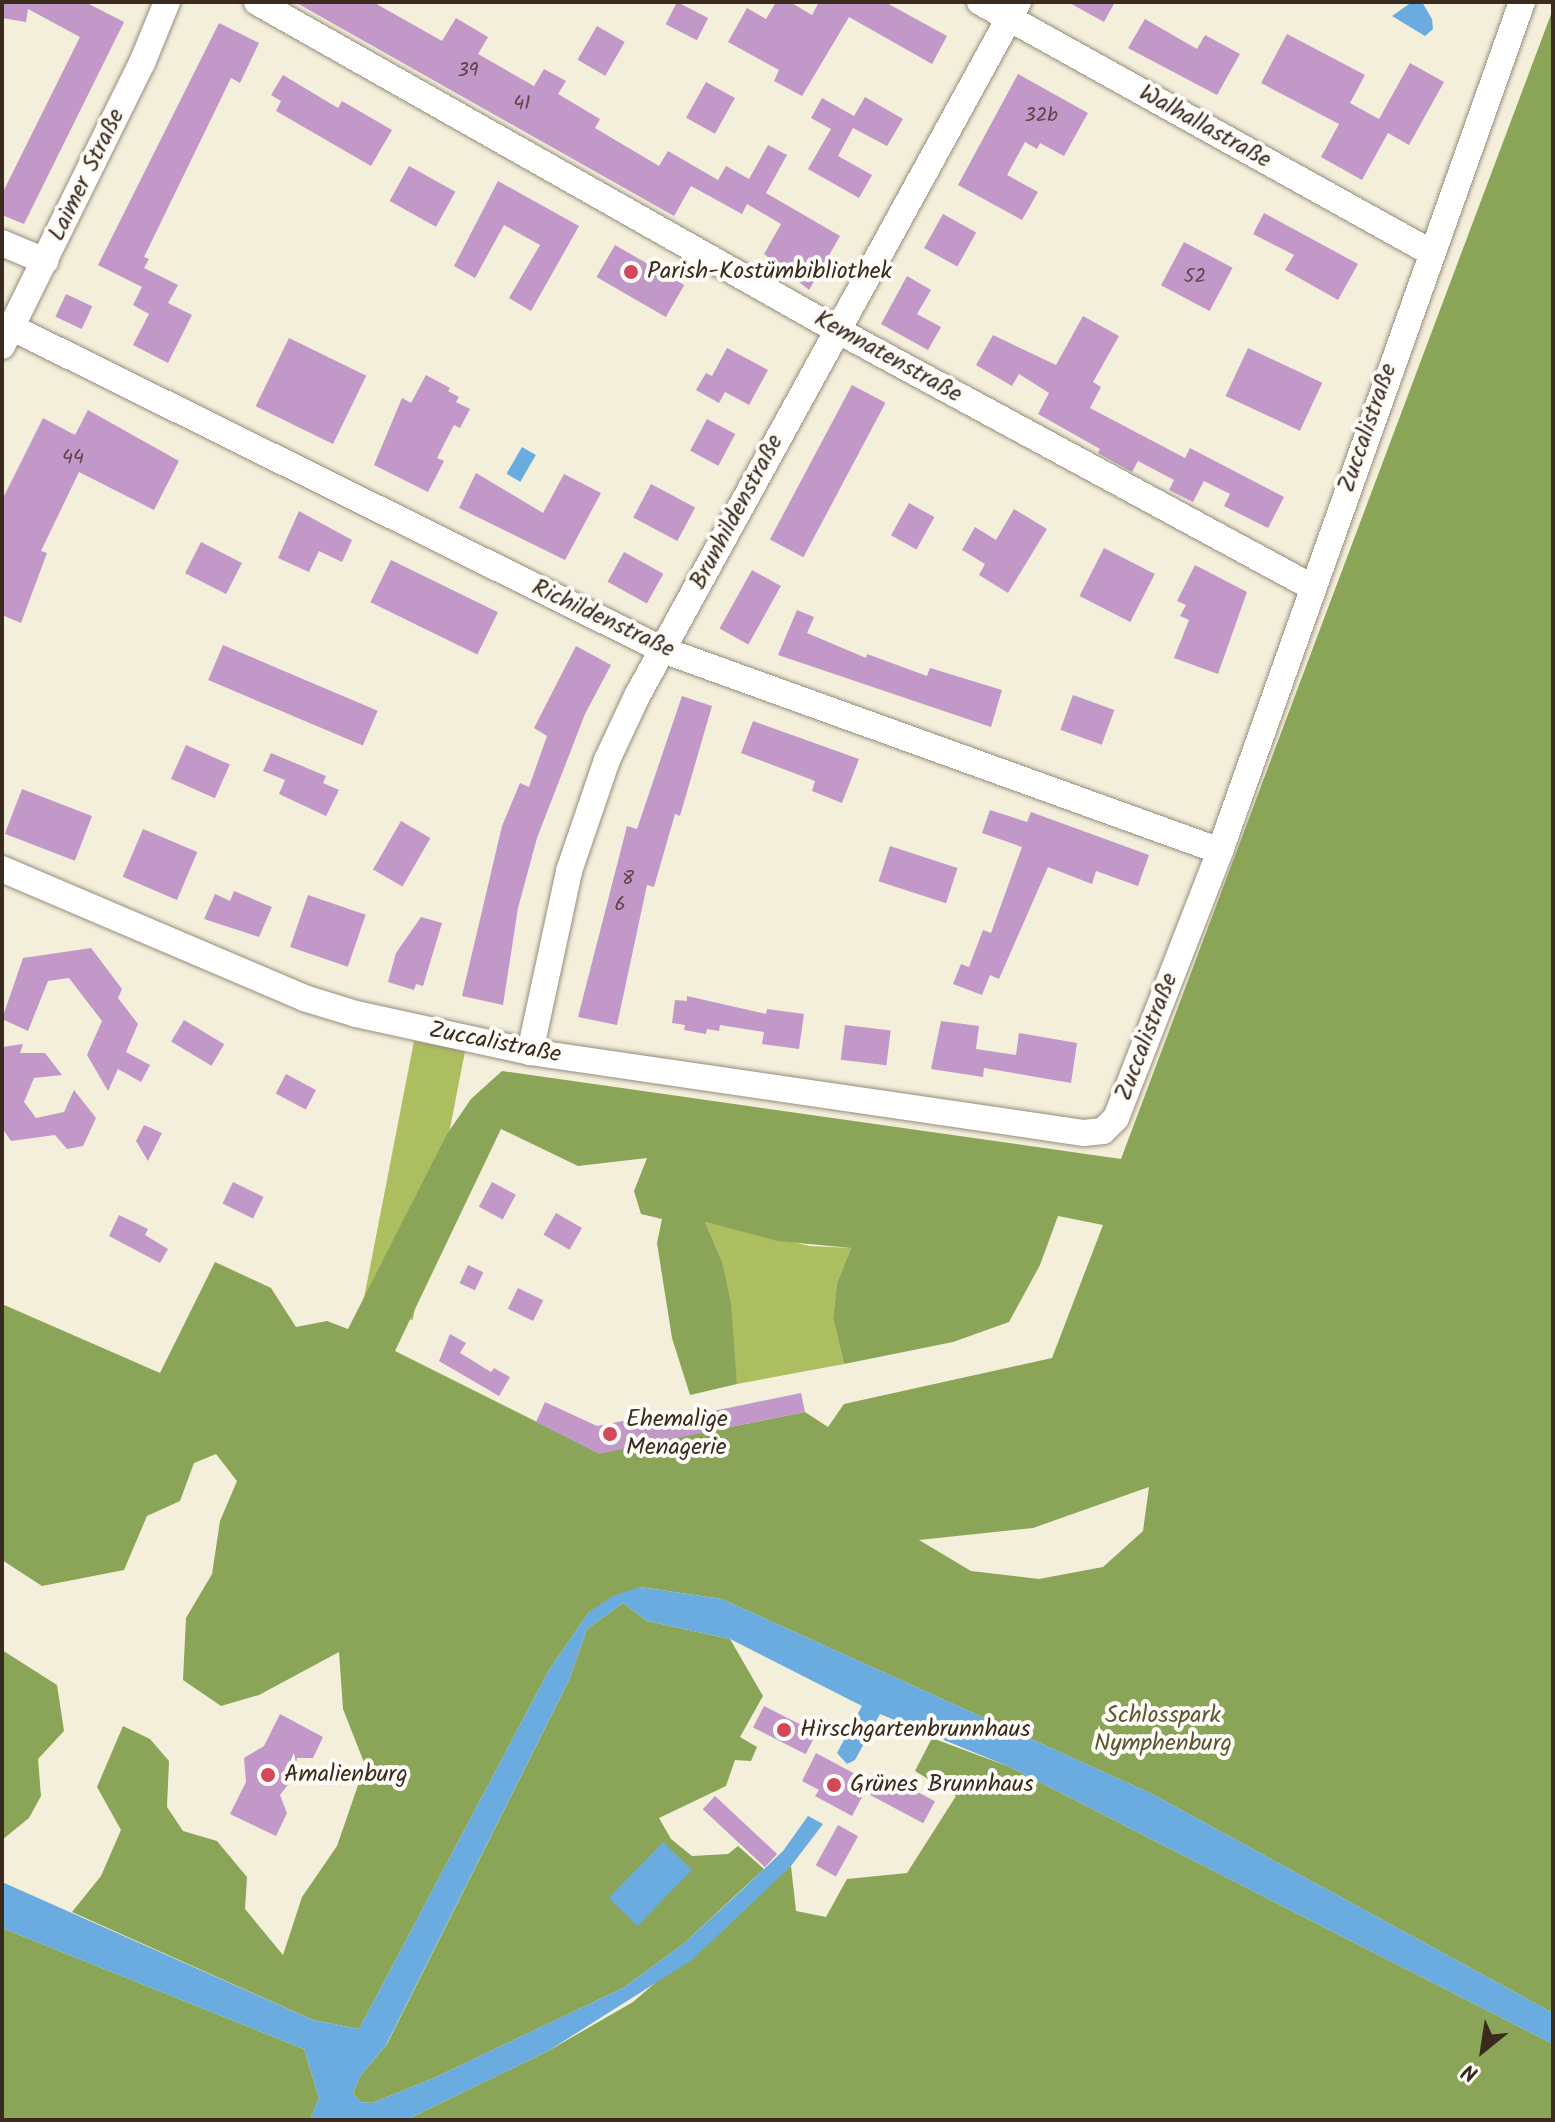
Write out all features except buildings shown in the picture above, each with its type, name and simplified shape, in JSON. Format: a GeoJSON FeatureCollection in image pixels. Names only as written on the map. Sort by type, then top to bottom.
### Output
{"type":"FeatureCollection","features":[{"type":"Feature","properties":{"kind":"street","name":"Laimer Straße"},"geometry":{"type":"LineString","coordinates":[[7,336],[167,2]]}},
{"type":"Feature","properties":{"kind":"street","name":"Kemnatenstraße"},"geometry":{"type":"LineString","coordinates":[[257,2],[837,330],[1312,587]]}},
{"type":"Feature","properties":{"kind":"street","name":"Walhallastraße"},"geometry":{"type":"LineString","coordinates":[[980,2],[1013,10],[1430,252]]}},
{"type":"Feature","properties":{"kind":"street","name":"Zuccalistraße"},"geometry":{"type":"LineString","coordinates":[[2,869],[304,998],[530,1052],[1084,1133],[1103,1131],[1116,1118],[1220,851],[1430,252],[1522,2]]}},
{"type":"Feature","properties":{"kind":"street","name":"Brunhildenstraße"},"geometry":{"type":"LineString","coordinates":[[530,1052],[556,917],[588,809],[637,696],[1013,10]]}},
{"type":"Feature","properties":{"kind":"street"},"geometry":{"type":"LineString","coordinates":[[2,243],[45,261]]}},
{"type":"Feature","properties":{"kind":"street","name":"Richildenstraße"},"geometry":{"type":"LineString","coordinates":[[7,336],[663,650],[1220,851]]}},
{"type":"Feature","properties":{"kind":"green space","name":"Schlosspark Nymphenburg"},"geometry":{"type":"Polygon","coordinates":[[[1553,9],[1553,2013],[1152,1794],[722,1599],[640,1587],[589,1612],[549,1670],[359,2029],[313,2020],[72,1912],[101,1876],[121,1830],[97,1787],[123,1726],[150,1739],[169,1761],[167,1807],[183,1831],[217,1841],[247,1877],[245,1909],[283,1955],[302,1897],[337,1846],[365,1765],[343,1709],[339,1652],[259,1695],[221,1706],[183,1680],[186,1618],[212,1574],[220,1521],[237,1481],[216,1454],[194,1463],[180,1501],[147,1516],[124,1570],[42,1586],[2,1560],[2,1304],[160,1373],[215,1262],[271,1288],[296,1327],[327,1321],[348,1329],[447,1134],[471,1099],[502,1071],[1121,1159],[1553,9]],[[501,1129],[395,1351],[599,1453],[805,1412],[828,1427],[844,1404],[1052,1358],[1103,1225],[1058,1216],[1040,1265],[1009,1322],[953,1342],[844,1364],[833,1318],[837,1283],[851,1248],[778,1241],[705,1222],[722,1261],[731,1304],[737,1384],[690,1395],[672,1338],[657,1243],[662,1219],[641,1214],[634,1191],[647,1158],[578,1166],[501,1129]],[[1149,1487],[1033,1528],[919,1540],[971,1571],[1039,1579],[1103,1567],[1143,1531],[1149,1487]]]}},
{"type":"Feature","properties":{"kind":"green space"},"geometry":{"type":"Polygon","coordinates":[[[414,1041],[465,1051],[413,1320],[362,1310],[414,1041]]]}},
{"type":"Feature","properties":{"kind":"green space"},"geometry":{"type":"Polygon","coordinates":[[[705,1222],[810,1246],[851,1248],[837,1283],[833,1318],[844,1364],[737,1384],[722,1261],[705,1222]]]}},
{"type":"Feature","properties":{"kind":"green space"},"geometry":{"type":"Polygon","coordinates":[[[623,1603],[647,1621],[730,1639],[763,1696],[740,1737],[757,1747],[751,1761],[735,1760],[726,1786],[659,1818],[671,1839],[692,1856],[728,1854],[738,1846],[764,1869],[682,1945],[623,1988],[434,2078],[372,2103],[360,2102],[353,2093],[361,2075],[387,2044],[569,1680],[587,1629],[623,1603]]]}},
{"type":"Feature","properties":{"kind":"green space"},"geometry":{"type":"Polygon","coordinates":[[[2,1650],[57,1685],[64,1731],[38,1759],[41,1796],[29,1818],[2,1840],[2,1650]]]}},
{"type":"Feature","properties":{"kind":"green space"},"geometry":{"type":"Polygon","coordinates":[[[932,1738],[1010,1767],[1553,2044],[1553,2120],[406,2120],[548,2051],[633,2002],[791,1866],[796,1911],[826,1917],[847,1879],[907,1873],[956,1796],[915,1771],[932,1738]]]}},
{"type":"Feature","properties":{"kind":"green space"},"geometry":{"type":"Polygon","coordinates":[[[2,1928],[304,2049],[319,2098],[310,2120],[2,2120],[2,1928]]]}},
{"type":"Feature","properties":{"kind":"water"},"geometry":{"type":"Polygon","coordinates":[[[1412,2],[1422,2],[1432,19],[1433,29],[1425,36],[1392,16],[1412,2]]]}},
{"type":"Feature","properties":{"kind":"water"},"geometry":{"type":"Polygon","coordinates":[[[522,447],[536,455],[520,482],[506,474],[522,447]]]}},
{"type":"Feature","properties":{"kind":"water"},"geometry":{"type":"Polygon","coordinates":[[[640,1587],[722,1599],[1152,1794],[1553,2013],[1553,2044],[1010,1767],[880,1714],[855,1760],[847,1764],[837,1753],[862,1706],[730,1639],[647,1621],[623,1603],[587,1629],[569,1680],[386,2045],[361,2075],[353,2093],[360,2102],[372,2103],[434,2078],[623,1988],[682,1945],[742,1890],[783,1851],[808,1816],[823,1824],[791,1866],[692,1960],[548,2051],[406,2120],[310,2120],[319,2098],[304,2049],[2,1928],[2,1882],[313,2020],[359,2029],[549,1670],[589,1612],[613,1596],[640,1587]]]}},
{"type":"Feature","properties":{"kind":"water"},"geometry":{"type":"Polygon","coordinates":[[[663,1842],[692,1870],[638,1926],[609,1898],[663,1842]]]}},
{"type":"Feature","properties":{"kind":"place","name":"Parish-Kostümbibliothek"},"geometry":{"type":"Point","coordinates":[631,272]}},
{"type":"Feature","properties":{"kind":"place","name":"Ehemalige Menagerie"},"geometry":{"type":"Point","coordinates":[610,1434]}},
{"type":"Feature","properties":{"kind":"place","name":"Hirschgartenbrunnhaus"},"geometry":{"type":"Point","coordinates":[784,1730]}},
{"type":"Feature","properties":{"kind":"place","name":"Amalienburg"},"geometry":{"type":"Point","coordinates":[268,1775]}},
{"type":"Feature","properties":{"kind":"place","name":"Grünes Brunnhaus"},"geometry":{"type":"Point","coordinates":[834,1785]}}]}
